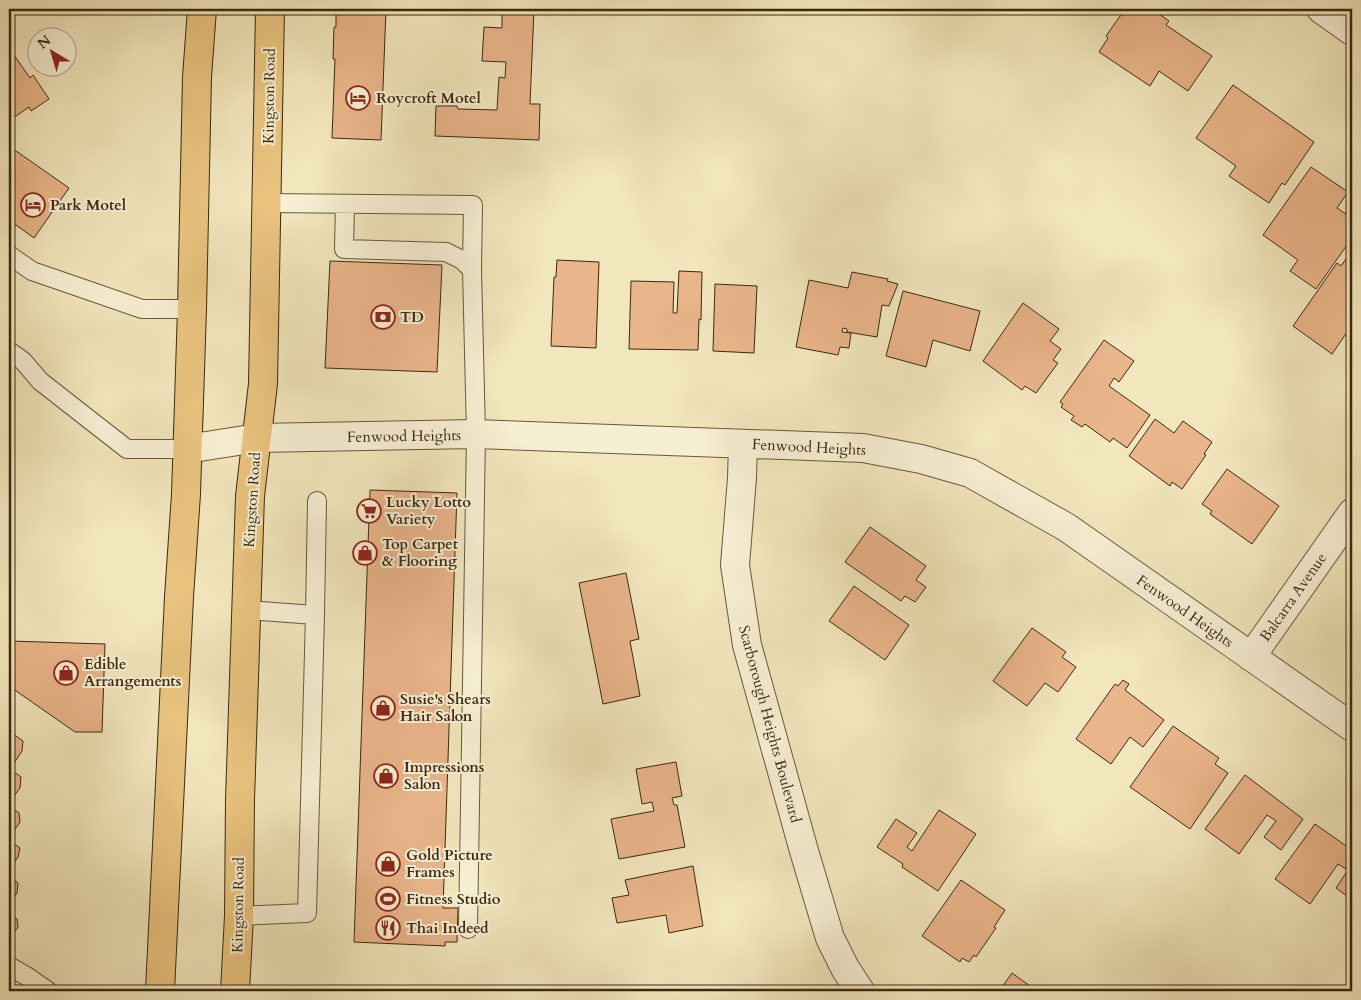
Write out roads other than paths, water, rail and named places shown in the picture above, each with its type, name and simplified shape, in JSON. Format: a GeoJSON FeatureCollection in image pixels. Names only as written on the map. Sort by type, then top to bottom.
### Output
{"type":"FeatureCollection","features":[{"type":"Feature","properties":{"kind":"main road"},"geometry":{"type":"LineString","coordinates":[[160,991],[187,449],[192,310],[196,77],[202,9]]}},
{"type":"Feature","properties":{"kind":"main road","name":"Kingston Road"},"geometry":{"type":"LineString","coordinates":[[236,991],[250,496],[263,384],[270,9]]}},
{"type":"Feature","properties":{"kind":"street"},"geometry":{"type":"LineString","coordinates":[[1321,9],[1352,31]]}},
{"type":"Feature","properties":{"kind":"street","name":"Fenwood Heights"},"geometry":{"type":"LineString","coordinates":[[187,449],[257,438],[476,434],[863,448],[921,459],[970,473],[1066,527],[1352,727]]}},
{"type":"Feature","properties":{"kind":"street","name":"Scarborough Heights Boulevard"},"geometry":{"type":"LineString","coordinates":[[743,444],[735,565],[747,645],[830,938],[845,968],[860,991]]}},
{"type":"Feature","properties":{"kind":"street","name":"Balcarra Avenue"},"geometry":{"type":"LineString","coordinates":[[1251,657],[1352,513]]}},
{"type":"Feature","properties":{"kind":"lane"},"geometry":{"type":"LineString","coordinates":[[266,203],[473,205],[472,270],[476,434],[468,929]]}},
{"type":"Feature","properties":{"kind":"lane"},"geometry":{"type":"LineString","coordinates":[[345,204],[344,249],[446,252],[462,260],[472,270]]}},
{"type":"Feature","properties":{"kind":"lane"},"geometry":{"type":"LineString","coordinates":[[9,255],[32,271],[142,309],[192,310]]}},
{"type":"Feature","properties":{"kind":"lane"},"geometry":{"type":"LineString","coordinates":[[9,352],[23,361],[40,381],[127,449],[187,449]]}},
{"type":"Feature","properties":{"kind":"lane"},"geometry":{"type":"LineString","coordinates":[[239,916],[307,913],[317,501]]}},
{"type":"Feature","properties":{"kind":"lane"},"geometry":{"type":"LineString","coordinates":[[246,610],[315,616]]}},
{"type":"Feature","properties":{"kind":"lane"},"geometry":{"type":"LineString","coordinates":[[9,966],[48,991]]}},
{"type":"Feature","properties":{"kind":"place","name":"Roycroft Motel"},"geometry":{"type":"Point","coordinates":[358,98]}},
{"type":"Feature","properties":{"kind":"place","name":"Park Motel"},"geometry":{"type":"Point","coordinates":[33,205]}},
{"type":"Feature","properties":{"kind":"place","name":"TD"},"geometry":{"type":"Point","coordinates":[383,317]}},
{"type":"Feature","properties":{"kind":"place","name":"Lucky Lotto Variety"},"geometry":{"type":"Point","coordinates":[369,511]}},
{"type":"Feature","properties":{"kind":"place","name":"Top Carpet & Flooring"},"geometry":{"type":"Point","coordinates":[365,553]}},
{"type":"Feature","properties":{"kind":"place","name":"Edible Arrangements"},"geometry":{"type":"Point","coordinates":[66,673]}},
{"type":"Feature","properties":{"kind":"place","name":"Susie's Shears Hair Salon"},"geometry":{"type":"Point","coordinates":[383,708]}},
{"type":"Feature","properties":{"kind":"place","name":"Impressions Salon"},"geometry":{"type":"Point","coordinates":[386,776]}},
{"type":"Feature","properties":{"kind":"place","name":"Gold Picture Frames"},"geometry":{"type":"Point","coordinates":[388,864]}},
{"type":"Feature","properties":{"kind":"place","name":"Fitness Studio"},"geometry":{"type":"Point","coordinates":[388,899]}},
{"type":"Feature","properties":{"kind":"place","name":"Thai Indeed"},"geometry":{"type":"Point","coordinates":[388,928]}}]}
